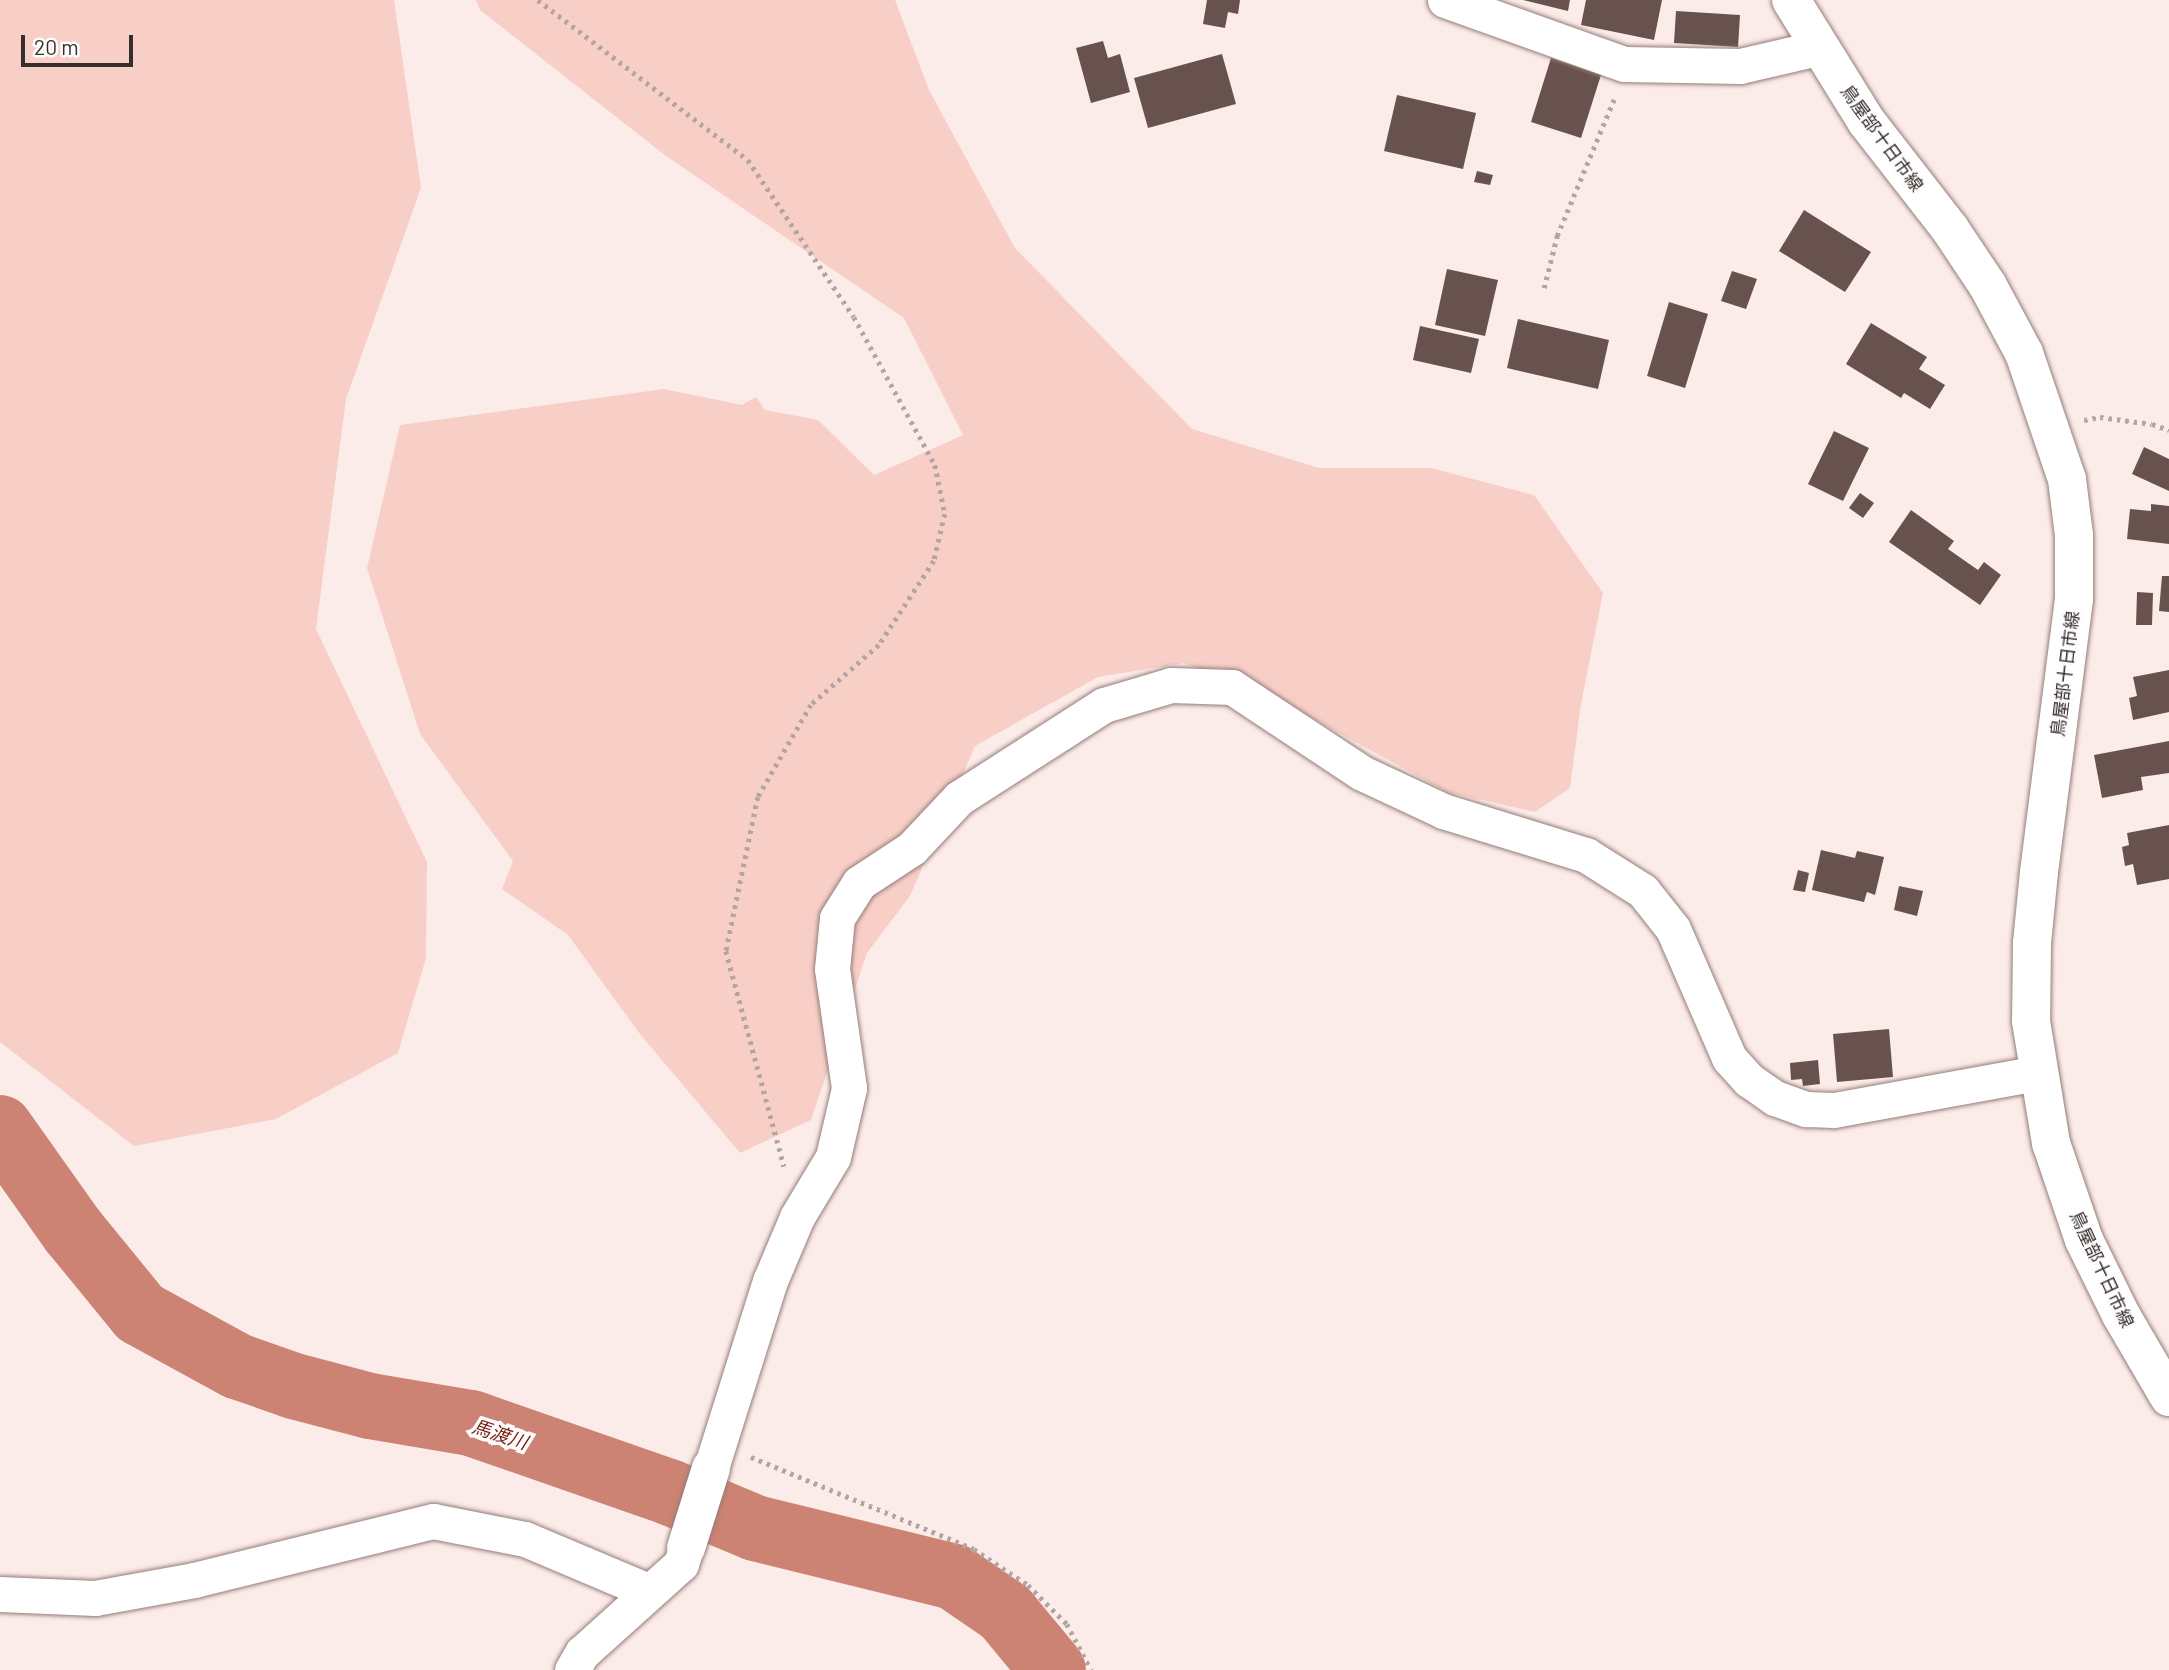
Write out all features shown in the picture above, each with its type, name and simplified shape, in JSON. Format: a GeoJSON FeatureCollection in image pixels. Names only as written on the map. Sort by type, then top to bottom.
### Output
{"type":"FeatureCollection","features":[{"type":"Feature","properties":{"kind":"main road","name":"鳥屋部十日市線"},"geometry":{"type":"LineString","coordinates":[[1791,0],[1818,48],[1866,121],[1950,229],[1988,286],[2024,353],[2067,479],[2074,535],[2074,599],[2032,943],[2031,1021],[2051,1143],[2084,1240],[2121,1315],[2169,1397]]}},
{"type":"Feature","properties":{"kind":"main road"},"geometry":{"type":"LineString","coordinates":[[686,1548],[716,1456]]}},
{"type":"Feature","properties":{"kind":"street"},"geometry":{"type":"LineString","coordinates":[[1445,0],[1624,64],[1740,66],[1818,48]]}},
{"type":"Feature","properties":{"kind":"street"},"geometry":{"type":"LineString","coordinates":[[716,1456],[770,1281],[797,1217],[833,1157],[849,1088],[832,970],[837,918],[859,883],[912,848],[959,798],[1104,705],[1171,685],[1232,687],[1362,773],[1444,811],[1586,855],[1643,891],[1673,929],[1729,1058],[1749,1080],[1775,1098],[1805,1109],[1834,1110],[2038,1073]]}},
{"type":"Feature","properties":{"kind":"street"},"geometry":{"type":"LineString","coordinates":[[0,1594],[95,1598],[194,1580],[433,1521],[525,1539],[648,1591]]}},
{"type":"Feature","properties":{"kind":"street"},"geometry":{"type":"LineString","coordinates":[[572,1670],[582,1653],[681,1564],[686,1548]]}},
{"type":"Feature","properties":{"kind":"path"},"geometry":{"type":"LineString","coordinates":[[538,0],[748,160],[854,317],[935,465],[945,513],[934,561],[879,645],[811,705],[758,797],[726,951],[797,1217]]}},
{"type":"Feature","properties":{"kind":"path"},"geometry":{"type":"LineString","coordinates":[[1544,288],[1557,236],[1613,104],[1624,64]]}},
{"type":"Feature","properties":{"kind":"path"},"geometry":{"type":"LineString","coordinates":[[2051,428],[2099,416],[2152,424],[2169,430]]}},
{"type":"Feature","properties":{"kind":"path"},"geometry":{"type":"LineString","coordinates":[[716,1456],[974,1549],[1028,1584],[1067,1624],[1091,1670]]}},
{"type":"Feature","properties":{"kind":"shaded area"},"geometry":{"type":"Polygon","coordinates":[[[0,0],[394,0],[421,188],[346,399],[316,629],[427,862],[426,958],[398,1053],[276,1119],[134,1146],[0,1042],[0,0]]]}},
{"type":"Feature","properties":{"kind":"shaded area"},"geometry":{"type":"Polygon","coordinates":[[[476,0],[895,0],[929,90],[1015,248],[1192,429],[1319,468],[1431,468],[1534,495],[1603,593],[1581,704],[1570,788],[1535,812],[1447,792],[1299,711],[1184,663],[1098,677],[975,746],[910,896],[867,953],[811,1120],[740,1153],[640,1034],[568,935],[502,889],[513,861],[420,734],[367,568],[400,425],[664,389],[742,405],[756,397],[765,410],[818,420],[874,475],[963,435],[904,318],[666,156],[480,10],[476,0]]]}},
{"type":"Feature","properties":{"kind":"building"},"geometry":{"type":"Polygon","coordinates":[[[1207,0],[1240,0],[1238,14],[1228,12],[1225,28],[1203,24],[1207,0]]]}},
{"type":"Feature","properties":{"kind":"building"},"geometry":{"type":"Polygon","coordinates":[[[1523,0],[1570,0],[1568,11],[1523,0]]]}},
{"type":"Feature","properties":{"kind":"building"},"geometry":{"type":"Polygon","coordinates":[[[1586,0],[1662,0],[1654,40],[1581,25],[1586,0]]]}},
{"type":"Feature","properties":{"kind":"building"},"geometry":{"type":"Polygon","coordinates":[[[1676,11],[1740,15],[1738,47],[1674,43],[1676,11]]]}},
{"type":"Feature","properties":{"kind":"building"},"geometry":{"type":"Polygon","coordinates":[[[1103,41],[1108,58],[1120,54],[1130,92],[1091,103],[1076,48],[1103,41]]]}},
{"type":"Feature","properties":{"kind":"building"},"geometry":{"type":"Polygon","coordinates":[[[1222,54],[1236,104],[1148,128],[1134,78],[1222,54]]]}},
{"type":"Feature","properties":{"kind":"building"},"geometry":{"type":"Polygon","coordinates":[[[1551,58],[1601,75],[1581,138],[1531,122],[1551,58]]]}},
{"type":"Feature","properties":{"kind":"building"},"geometry":{"type":"Polygon","coordinates":[[[1397,95],[1476,113],[1463,169],[1384,151],[1397,95]]]}},
{"type":"Feature","properties":{"kind":"building"},"geometry":{"type":"Polygon","coordinates":[[[1477,171],[1493,175],[1490,185],[1474,182],[1477,171]]]}},
{"type":"Feature","properties":{"kind":"building"},"geometry":{"type":"Polygon","coordinates":[[[1804,210],[1871,252],[1845,292],[1779,251],[1804,210]]]}},
{"type":"Feature","properties":{"kind":"building"},"geometry":{"type":"Polygon","coordinates":[[[1447,269],[1498,280],[1485,336],[1435,325],[1447,269]]]}},
{"type":"Feature","properties":{"kind":"building"},"geometry":{"type":"Polygon","coordinates":[[[1732,271],[1757,279],[1746,309],[1721,301],[1732,271]]]}},
{"type":"Feature","properties":{"kind":"building"},"geometry":{"type":"Polygon","coordinates":[[[1669,302],[1708,314],[1685,388],[1647,376],[1669,302]]]}},
{"type":"Feature","properties":{"kind":"building"},"geometry":{"type":"Polygon","coordinates":[[[1518,319],[1609,340],[1598,389],[1507,368],[1518,319]]]}},
{"type":"Feature","properties":{"kind":"building"},"geometry":{"type":"Polygon","coordinates":[[[1871,323],[1927,357],[1919,369],[1945,385],[1930,409],[1904,393],[1901,398],[1846,364],[1871,323]]]}},
{"type":"Feature","properties":{"kind":"building"},"geometry":{"type":"Polygon","coordinates":[[[1420,326],[1479,339],[1471,373],[1413,360],[1420,326]]]}},
{"type":"Feature","properties":{"kind":"building"},"geometry":{"type":"Polygon","coordinates":[[[1834,431],[1869,448],[1843,501],[1808,484],[1834,431]]]}},
{"type":"Feature","properties":{"kind":"building"},"geometry":{"type":"Polygon","coordinates":[[[2144,447],[2169,459],[2169,491],[2132,474],[2144,447]]]}},
{"type":"Feature","properties":{"kind":"building"},"geometry":{"type":"Polygon","coordinates":[[[1860,493],[1874,503],[1863,518],[1849,508],[1860,493]]]}},
{"type":"Feature","properties":{"kind":"building"},"geometry":{"type":"Polygon","coordinates":[[[2151,504],[2169,506],[2169,544],[2127,539],[2130,509],[2151,511],[2151,504]]]}},
{"type":"Feature","properties":{"kind":"building"},"geometry":{"type":"Polygon","coordinates":[[[1911,510],[1954,541],[1948,549],[1978,570],[1984,562],[2001,575],[1980,605],[1889,542],[1911,510]]]}},
{"type":"Feature","properties":{"kind":"building"},"geometry":{"type":"Polygon","coordinates":[[[2162,576],[2169,576],[2169,612],[2159,611],[2162,576]]]}},
{"type":"Feature","properties":{"kind":"building"},"geometry":{"type":"Polygon","coordinates":[[[2137,592],[2153,593],[2152,625],[2136,625],[2137,592]]]}},
{"type":"Feature","properties":{"kind":"building"},"geometry":{"type":"Polygon","coordinates":[[[2169,670],[2169,712],[2133,720],[2129,698],[2137,696],[2133,677],[2169,670]]]}},
{"type":"Feature","properties":{"kind":"building"},"geometry":{"type":"Polygon","coordinates":[[[2169,741],[2169,773],[2141,777],[2143,790],[2102,798],[2094,755],[2169,741]]]}},
{"type":"Feature","properties":{"kind":"building"},"geometry":{"type":"Polygon","coordinates":[[[2169,825],[2169,879],[2137,885],[2133,864],[2125,866],[2122,847],[2129,845],[2127,833],[2169,825]]]}},
{"type":"Feature","properties":{"kind":"building"},"geometry":{"type":"Polygon","coordinates":[[[1821,850],[1855,858],[1857,851],[1884,857],[1875,895],[1867,892],[1864,902],[1812,890],[1821,850]]]}},
{"type":"Feature","properties":{"kind":"building"},"geometry":{"type":"Polygon","coordinates":[[[1798,870],[1809,873],[1805,892],[1793,890],[1798,870]]]}},
{"type":"Feature","properties":{"kind":"building"},"geometry":{"type":"Polygon","coordinates":[[[1899,886],[1923,891],[1917,916],[1894,910],[1899,886]]]}},
{"type":"Feature","properties":{"kind":"building"},"geometry":{"type":"Polygon","coordinates":[[[1889,1029],[1893,1077],[1837,1082],[1833,1034],[1889,1029]]]}},
{"type":"Feature","properties":{"kind":"building"},"geometry":{"type":"Polygon","coordinates":[[[1818,1060],[1820,1084],[1803,1086],[1802,1079],[1791,1080],[1790,1063],[1818,1060]]]}},
{"type":"Feature","properties":{"kind":"waterway","name":"馬渡川"},"geometry":{"type":"LineString","coordinates":[[0,1128],[73,1231],[140,1313],[237,1366],[294,1386],[370,1406],[471,1423],[669,1492],[755,1528],[954,1577],[1005,1612],[1053,1670]]}}]}
